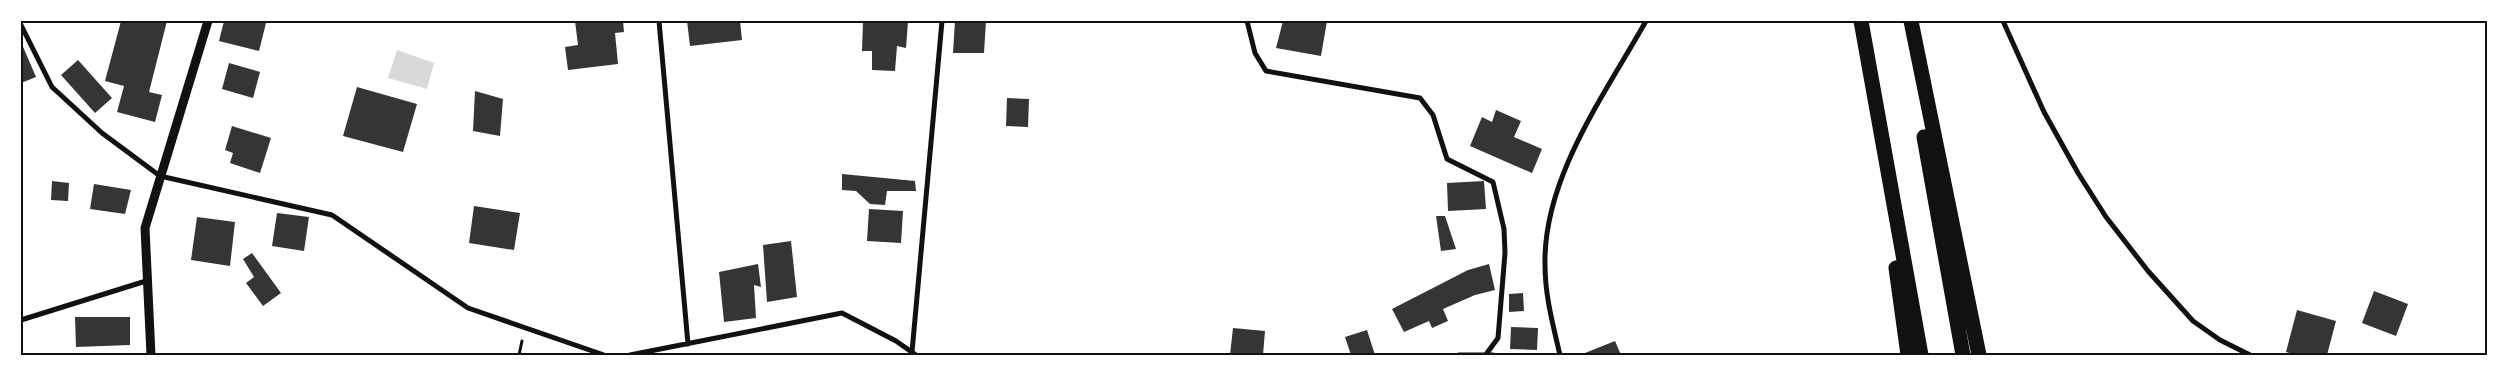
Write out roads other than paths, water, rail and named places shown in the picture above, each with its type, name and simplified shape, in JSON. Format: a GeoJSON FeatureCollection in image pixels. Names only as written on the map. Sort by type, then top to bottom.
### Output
{"type":"FeatureCollection","features":[{"type":"Feature","properties":{"kind":"highway"},"geometry":{"type":"LineString","coordinates":[[1861,21],[1921,355]]}},
{"type":"Feature","properties":{"kind":"highway"},"geometry":{"type":"LineString","coordinates":[[1903,21],[1963,355]]}},
{"type":"Feature","properties":{"kind":"highway"},"geometry":{"type":"LineString","coordinates":[[1911,21],[1979,355]]}},
{"type":"Feature","properties":{"kind":"highway"},"geometry":{"type":"LineString","coordinates":[[1865,41],[1908,355]]}},
{"type":"Feature","properties":{"kind":"street"},"geometry":{"type":"LineString","coordinates":[[151,355],[146,281],[145,228],[208,21]]}},
{"type":"Feature","properties":{"kind":"street"},"geometry":{"type":"LineString","coordinates":[[658,21],[688,344]]}},
{"type":"Feature","properties":{"kind":"street"},"geometry":{"type":"LineString","coordinates":[[630,355],[842,314],[896,341],[914,353],[942,21]]}},
{"type":"Feature","properties":{"kind":"street"},"geometry":{"type":"LineString","coordinates":[[1247,21],[1255,53],[1266,71],[1420,98],[1433,115],[1447,159],[1493,182],[1504,228],[1505,253],[1498,338],[1490,354],[1460,355]]}},
{"type":"Feature","properties":{"kind":"street"},"geometry":{"type":"LineString","coordinates":[[1560,355],[1548,307],[1545,263],[1549,222],[1560,181],[1578,142],[1646,21]]}},
{"type":"Feature","properties":{"kind":"street"},"geometry":{"type":"LineString","coordinates":[[2003,21],[2044,112],[2078,173],[2106,217],[2192,321],[2220,340],[2250,355]]}},
{"type":"Feature","properties":{"kind":"street"},"geometry":{"type":"LineString","coordinates":[[21,25],[52,88],[102,133],[160,176],[332,215],[468,308],[604,355]]}},
{"type":"Feature","properties":{"kind":"street"},"geometry":{"type":"LineString","coordinates":[[21,320],[146,281]]}}]}
